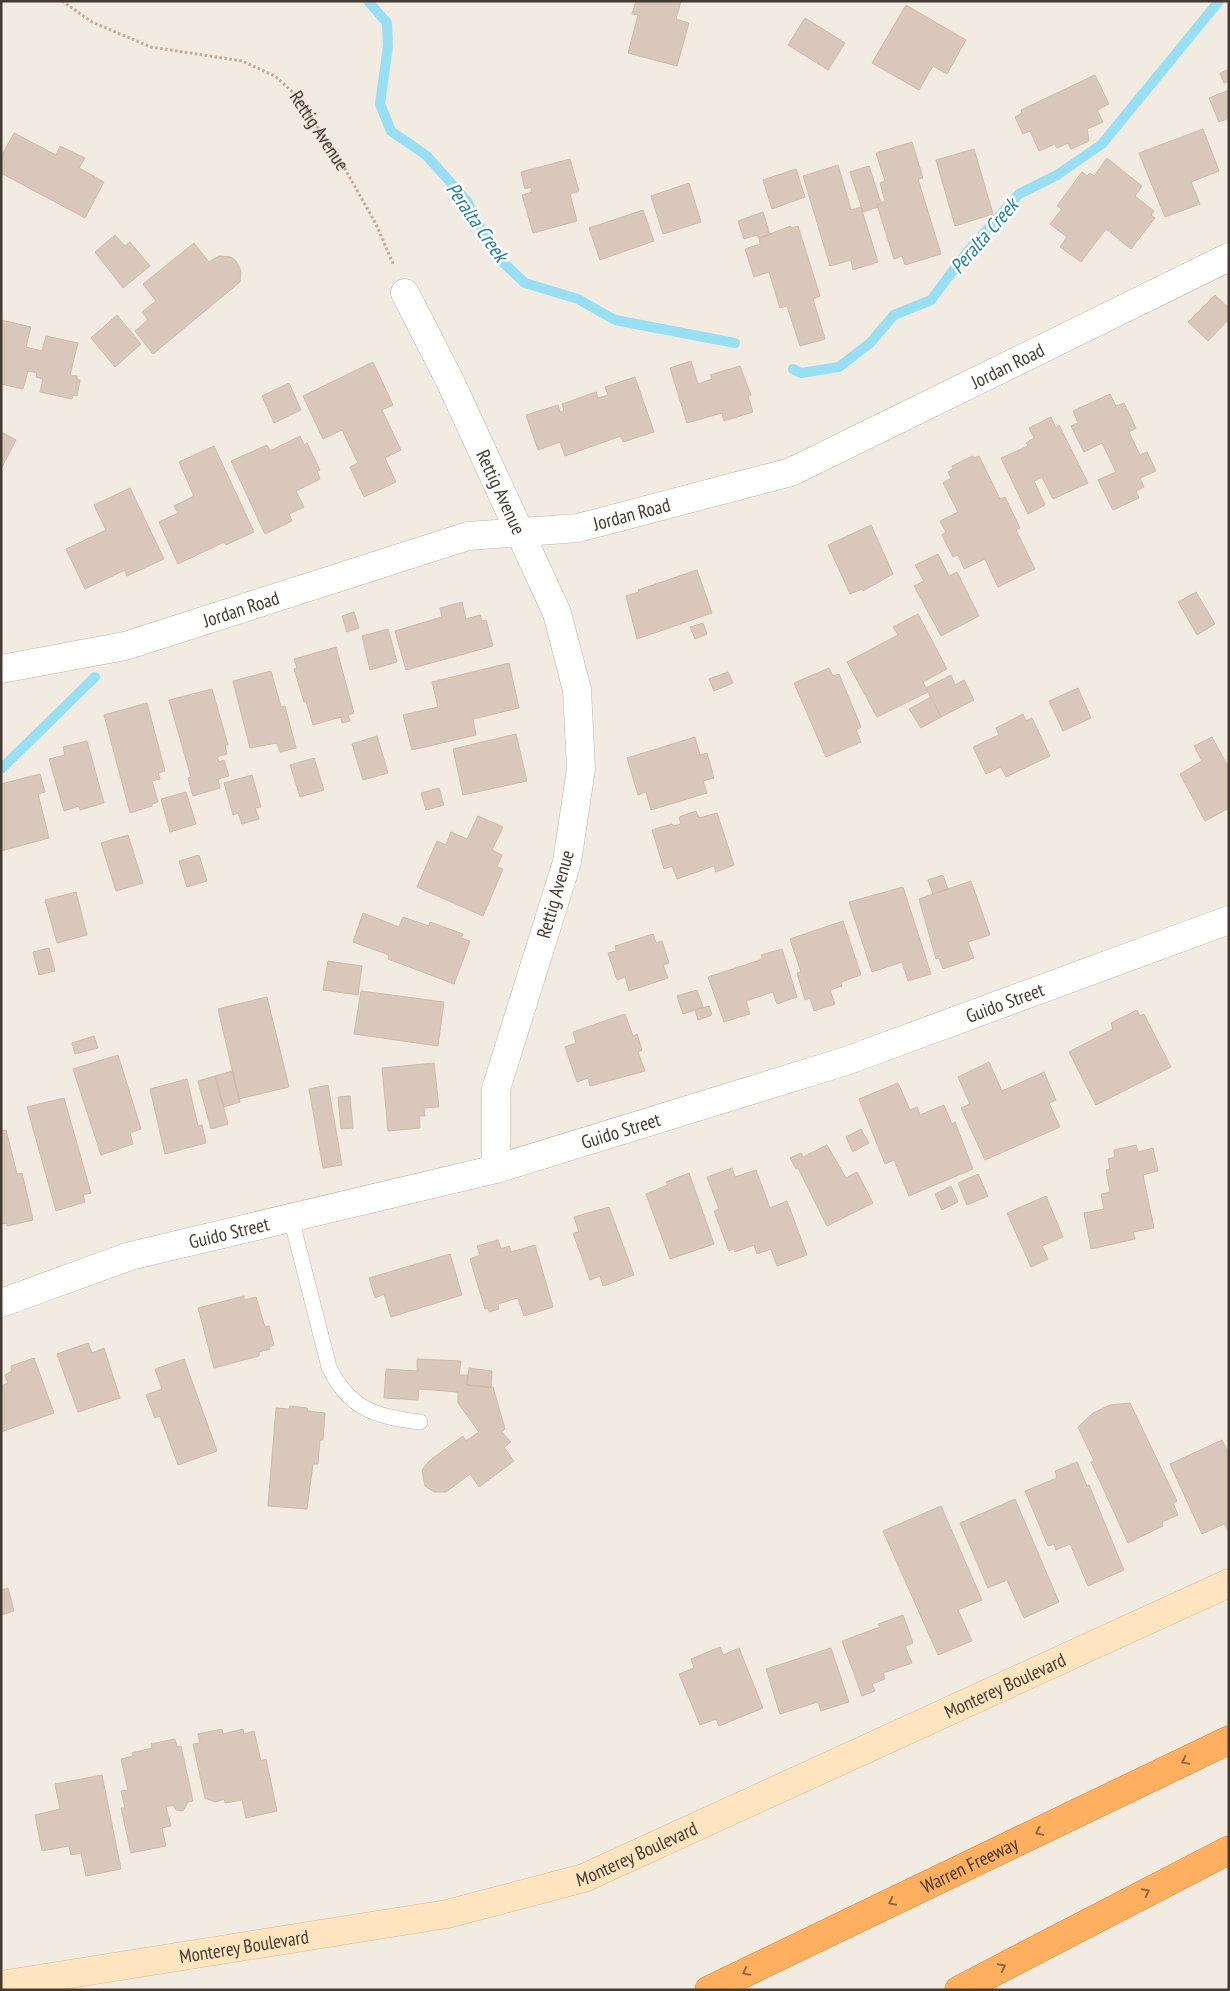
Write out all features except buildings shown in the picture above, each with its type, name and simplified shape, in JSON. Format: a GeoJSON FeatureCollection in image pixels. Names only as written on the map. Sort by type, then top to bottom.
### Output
{"type":"FeatureCollection","features":[{"type":"Feature","properties":{"kind":"highway","name":"Warren Freeway"},"geometry":{"type":"LineString","coordinates":[[709,1990],[1229,1740]]}},
{"type":"Feature","properties":{"kind":"highway"},"geometry":{"type":"LineString","coordinates":[[959,1990],[1229,1850]]}},
{"type":"Feature","properties":{"kind":"street","name":"Jordan Road"},"geometry":{"type":"LineString","coordinates":[[1,669],[125,646],[468,536],[578,528],[791,472],[1229,257]]}},
{"type":"Feature","properties":{"kind":"street","name":"Rettig Avenue"},"geometry":{"type":"LineString","coordinates":[[405,293],[450,381],[557,613],[577,690],[582,769],[567,862],[496,1089],[496,1169]]}},
{"type":"Feature","properties":{"kind":"street","name":"Guido Street"},"geometry":{"type":"LineString","coordinates":[[1,1303],[130,1256],[496,1169],[846,1061],[1229,920]]}},
{"type":"Feature","properties":{"kind":"street","name":"Monterey Boulevard"},"geometry":{"type":"LineString","coordinates":[[1,1985],[447,1914],[584,1878],[1229,1583]]}},
{"type":"Feature","properties":{"kind":"lane"},"geometry":{"type":"LineString","coordinates":[[291,1218],[329,1367],[338,1386],[350,1399],[377,1415],[420,1422]]}},
{"type":"Feature","properties":{"kind":"path","name":"Rettig Avenue"},"geometry":{"type":"LineString","coordinates":[[62,1],[92,22],[151,47],[242,61],[275,76],[297,96],[344,168],[376,224],[405,293]]}},
{"type":"Feature","properties":{"kind":"waterway","name":"Peralta Creek"},"geometry":{"type":"LineString","coordinates":[[368,1],[387,23],[388,46],[380,104],[391,131],[427,156],[467,201],[495,255],[525,283],[578,299],[615,320],[735,343]]}},
{"type":"Feature","properties":{"kind":"waterway","name":"Peralta Creek"},"geometry":{"type":"LineString","coordinates":[[793,369],[801,373],[839,367],[870,343],[894,315],[931,300],[967,252],[1019,194],[1057,175],[1102,144],[1219,1]]}},
{"type":"Feature","properties":{"kind":"waterway"},"geometry":{"type":"LineString","coordinates":[[1,769],[95,677]]}}]}
